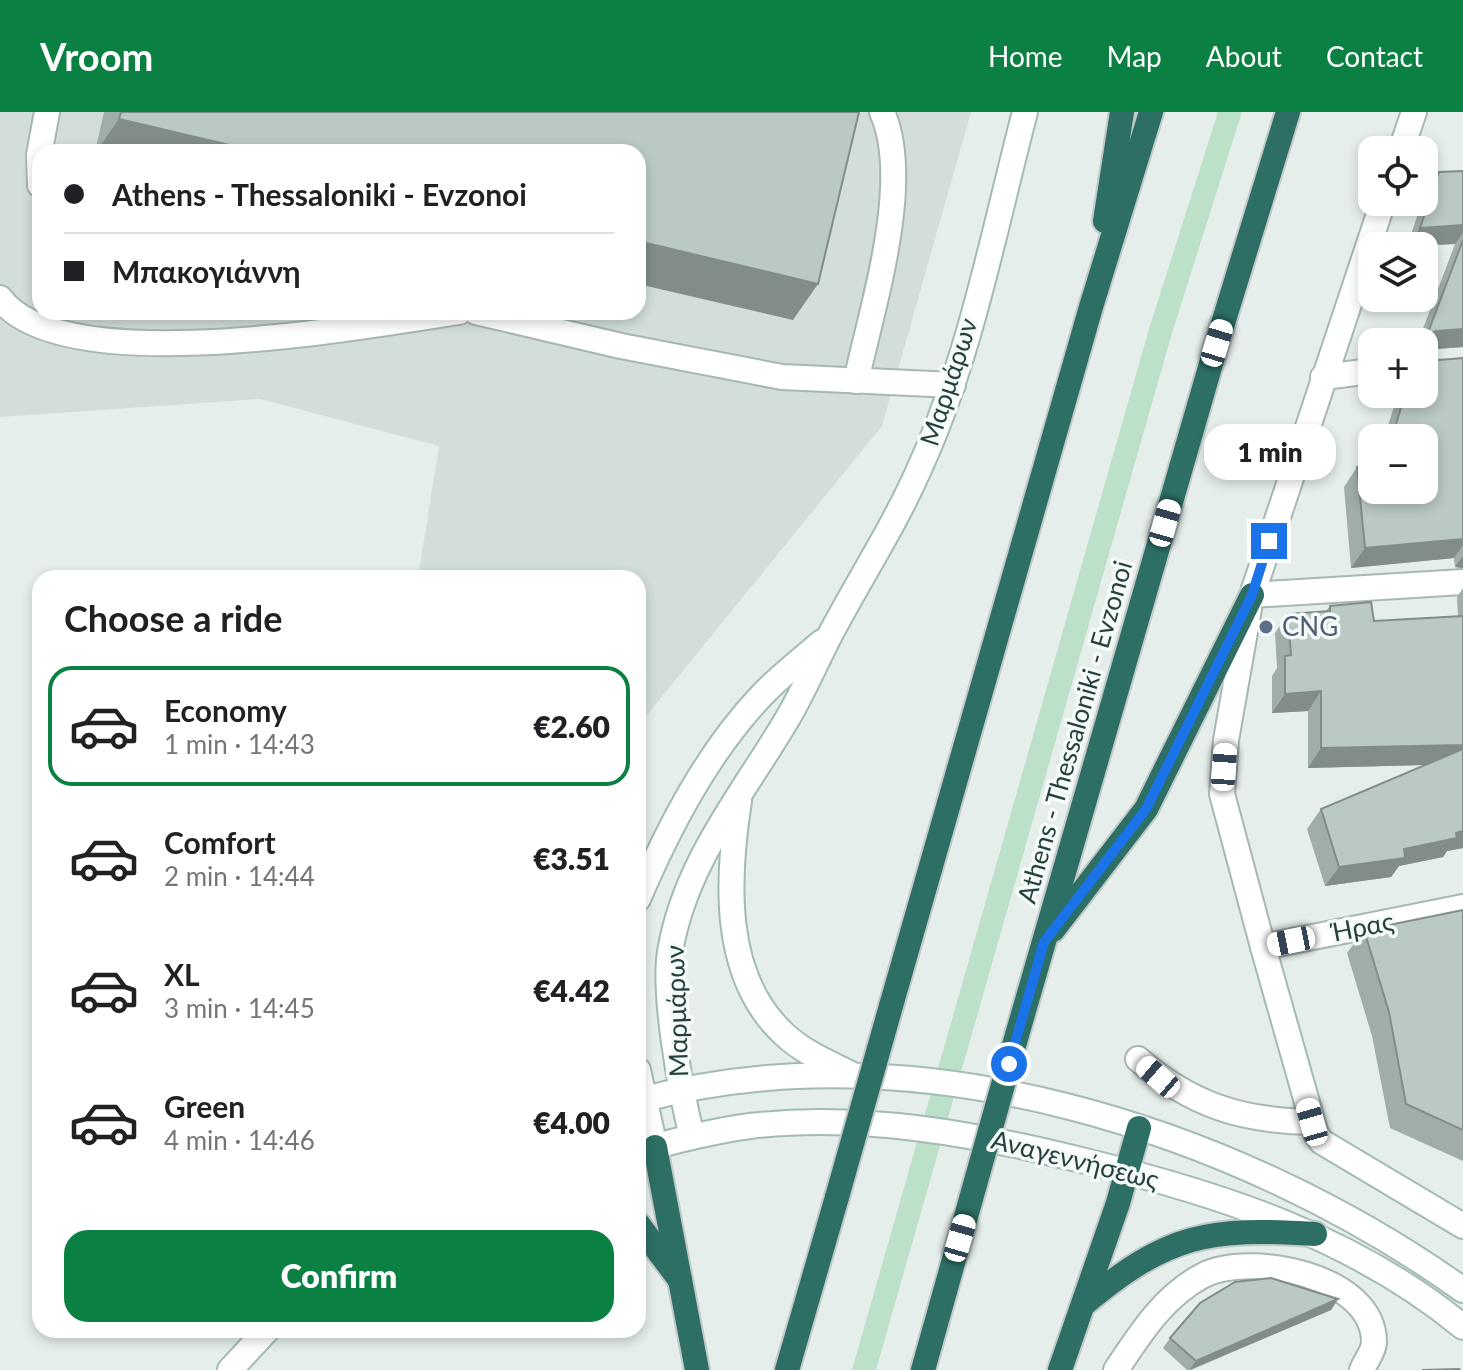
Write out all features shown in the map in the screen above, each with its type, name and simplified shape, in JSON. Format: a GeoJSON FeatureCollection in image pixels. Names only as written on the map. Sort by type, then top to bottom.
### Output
{"type":"FeatureCollection","features":[{"type":"Feature","properties":{"kind":"highway"},"geometry":{"type":"LineString","coordinates":[[1091,307],[1122,112]]}},
{"type":"Feature","properties":{"kind":"highway"},"geometry":{"type":"LineString","coordinates":[[787,1370],[1091,307],[1151,112]]}},
{"type":"Feature","properties":{"kind":"highway","name":"Athens - Thessaloniki - Evzonoi"},"geometry":{"type":"LineString","coordinates":[[923,1370],[1017,1035],[1288,112]]}},
{"type":"Feature","properties":{"kind":"highway"},"geometry":{"type":"LineString","coordinates":[[1044,942],[1146,809],[1252,595]]}},
{"type":"Feature","properties":{"kind":"highway"},"geometry":{"type":"LineString","coordinates":[[1060,1370],[1128,1171],[1139,1128]]}},
{"type":"Feature","properties":{"kind":"highway"},"geometry":{"type":"LineString","coordinates":[[646,1149],[684,1285],[697,1370]]}},
{"type":"Feature","properties":{"kind":"highway"},"geometry":{"type":"LineString","coordinates":[[1082,1305],[1118,1276],[1164,1249],[1204,1235],[1243,1229],[1315,1234]]}},
{"type":"Feature","properties":{"kind":"highway"},"geometry":{"type":"LineString","coordinates":[[646,1235],[684,1285]]}},
{"type":"Feature","properties":{"kind":"main road"},"geometry":{"type":"LineString","coordinates":[[41,144],[47,112]]}},
{"type":"Feature","properties":{"kind":"main road"},"geometry":{"type":"LineString","coordinates":[[856,381],[886,243],[895,164],[882,112]]}},
{"type":"Feature","properties":{"kind":"main road","name":"Μαρμάρων"},"geometry":{"type":"LineString","coordinates":[[692,1137],[681,1090],[669,956],[676,921],[703,852],[793,710],[830,635],[888,536],[922,464],[953,385],[1025,112]]}},
{"type":"Feature","properties":{"kind":"main road"},"geometry":{"type":"LineString","coordinates":[[1406,136],[1414,112]]}},
{"type":"Feature","properties":{"kind":"main road"},"geometry":{"type":"LineString","coordinates":[[1378,216],[1252,595],[1226,740],[1222,794],[1312,1122],[1322,1142],[1382,1174],[1463,1226]]}},
{"type":"Feature","properties":{"kind":"main road"},"geometry":{"type":"LineString","coordinates":[[0,298],[12,315],[86,338],[164,346],[325,332],[405,320]]}},
{"type":"Feature","properties":{"kind":"main road"},"geometry":{"type":"LineString","coordinates":[[510,320],[621,346],[782,377],[953,385]]}},
{"type":"Feature","properties":{"kind":"main road"},"geometry":{"type":"LineString","coordinates":[[1323,377],[1358,373]]}},
{"type":"Feature","properties":{"kind":"main road"},"geometry":{"type":"LineString","coordinates":[[1252,595],[1463,582]]}},
{"type":"Feature","properties":{"kind":"main road","name":"Μαρμάρων"},"geometry":{"type":"LineString","coordinates":[[646,880],[667,830],[707,768],[761,695],[830,635]]}},
{"type":"Feature","properties":{"kind":"main road"},"geometry":{"type":"LineString","coordinates":[[740,791],[732,847],[731,899],[743,967],[765,1010],[782,1033],[817,1058],[855,1076]]}},
{"type":"Feature","properties":{"kind":"main road","name":"Ήρας"},"geometry":{"type":"LineString","coordinates":[[1263,947],[1463,907]]}},
{"type":"Feature","properties":{"kind":"main road"},"geometry":{"type":"LineString","coordinates":[[1138,1059],[1162,1079],[1216,1107],[1253,1119],[1312,1122]]}},
{"type":"Feature","properties":{"kind":"main road","name":"Αναγεννήσεως"},"geometry":{"type":"LineString","coordinates":[[646,1099],[764,1077],[855,1076],[981,1088],[1139,1128],[1276,1182],[1333,1209],[1389,1241],[1463,1290]]}},
{"type":"Feature","properties":{"kind":"main road","name":"Αναγεννήσεως"},"geometry":{"type":"LineString","coordinates":[[646,1149],[692,1137],[778,1124],[912,1128],[975,1135],[1128,1171],[1256,1210],[1315,1234],[1427,1297],[1463,1327]]}},
{"type":"Feature","properties":{"kind":"main road"},"geometry":{"type":"LineString","coordinates":[[1116,1370],[1170,1297],[1205,1274],[1251,1267],[1298,1272],[1335,1285],[1357,1304],[1370,1324],[1374,1344],[1362,1370]]}},
{"type":"Feature","properties":{"kind":"main road"},"geometry":{"type":"LineString","coordinates":[[230,1370],[260,1338]]}},
{"type":"Feature","properties":{"kind":"shaded area"},"geometry":{"type":"Polygon","coordinates":[[[0,112],[971,112],[882,426],[646,716],[646,570],[419,570],[439,446],[260,399],[0,417],[0,112]]]}},
{"type":"Feature","properties":{"kind":"green space"},"geometry":{"type":"Polygon","coordinates":[[[1218,112],[1242,112],[1172,333],[876,1370],[852,1370],[1149,329],[1218,112]]]}},
{"type":"Feature","properties":{"kind":"building"},"geometry":{"type":"Polygon","coordinates":[[[121,112],[859,112],[818,284],[646,243],[646,144],[225,144],[119,119],[121,112]]]}},
{"type":"Feature","properties":{"kind":"building"},"geometry":{"type":"Polygon","coordinates":[[[1463,171],[1463,225],[1420,228],[1424,216],[1438,216],[1439,172],[1463,171]]]}},
{"type":"Feature","properties":{"kind":"building"},"geometry":{"type":"Polygon","coordinates":[[[1463,240],[1463,329],[1438,331],[1438,328],[1430,328],[1463,240]]]}},
{"type":"Feature","properties":{"kind":"building"},"geometry":{"type":"Polygon","coordinates":[[[1463,358],[1463,539],[1365,548],[1361,504],[1438,504],[1438,424],[1396,424],[1401,408],[1438,408],[1438,360],[1463,358]]]}},
{"type":"Feature","properties":{"kind":"building"},"geometry":{"type":"Polygon","coordinates":[[[1371,602],[1374,621],[1463,616],[1463,745],[1321,748],[1321,691],[1285,694],[1285,656],[1291,655],[1288,614],[1330,611],[1330,606],[1371,602]]]}},
{"type":"Feature","properties":{"kind":"building"},"geometry":{"type":"Polygon","coordinates":[[[1463,749],[1463,831],[1456,833],[1457,838],[1404,849],[1405,858],[1339,867],[1321,809],[1463,749]]]}},
{"type":"Feature","properties":{"kind":"building"},"geometry":{"type":"Polygon","coordinates":[[[1463,910],[1463,1130],[1406,1104],[1389,1012],[1364,930],[1463,910]]]}},
{"type":"Feature","properties":{"kind":"building"},"geometry":{"type":"Polygon","coordinates":[[[1271,1278],[1338,1299],[1196,1361],[1170,1338],[1200,1303],[1235,1282],[1271,1278]]]}},
{"type":"Feature","properties":{"kind":"place","name":"CNG"},"geometry":{"type":"Point","coordinates":[1266,627]}},
{"type":"Feature","properties":{"kind":"route"},"geometry":{"type":"LineString","coordinates":[[1009,1064],[1044,942],[1146,809],[1252,595],[1269,541]]}}]}
